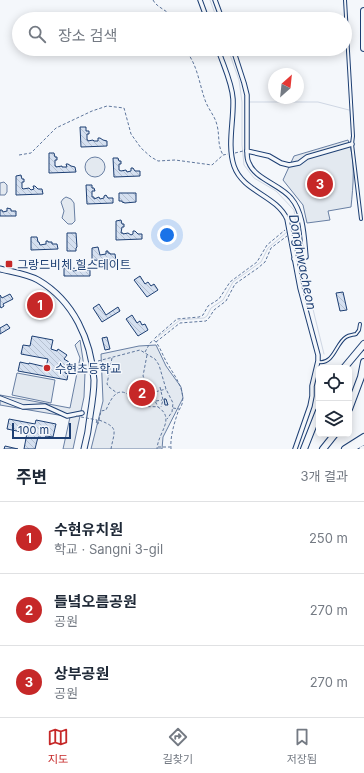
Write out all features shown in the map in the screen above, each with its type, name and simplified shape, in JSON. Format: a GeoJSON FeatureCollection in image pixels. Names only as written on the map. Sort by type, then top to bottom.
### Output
{"type":"FeatureCollection","features":[{"type":"Feature","properties":{"kind":"highway"},"geometry":{"type":"LineString","coordinates":[[364,11],[364,48]]}},
{"type":"Feature","properties":{"kind":"highway"},"geometry":{"type":"LineString","coordinates":[[346,365],[362,346]]}},
{"type":"Feature","properties":{"kind":"highway"},"geometry":{"type":"LineString","coordinates":[[352,401],[361,377],[364,362]]}},
{"type":"Feature","properties":{"kind":"highway"},"geometry":{"type":"LineString","coordinates":[[304,449],[316,419]]}},
{"type":"Feature","properties":{"kind":"highway"},"geometry":{"type":"LineString","coordinates":[[323,449],[333,437]]}},
{"type":"Feature","properties":{"kind":"highway"},"geometry":{"type":"LineString","coordinates":[[345,449],[352,447],[364,437]]}},
{"type":"Feature","properties":{"kind":"street"},"geometry":{"type":"LineString","coordinates":[[200,0],[204,12]]}},
{"type":"Feature","properties":{"kind":"street"},"geometry":{"type":"LineString","coordinates":[[216,0],[220,12]]}},
{"type":"Feature","properties":{"kind":"street"},"geometry":{"type":"LineString","coordinates":[[220,56],[232,90],[234,166],[239,175],[249,185],[278,205],[285,213],[300,288],[318,355],[310,406],[295,449]]}},
{"type":"Feature","properties":{"kind":"street"},"geometry":{"type":"LineString","coordinates":[[235,56],[247,95],[246,151],[248,163],[254,171],[286,192],[292,198],[299,212],[306,257],[295,259]]}},
{"type":"Feature","properties":{"kind":"street"},"geometry":{"type":"LineString","coordinates":[[246,151],[258,152],[281,163],[289,165],[298,163],[307,157],[352,144]]}},
{"type":"Feature","properties":{"kind":"street"},"geometry":{"type":"LineString","coordinates":[[0,269],[32,278],[43,284],[65,302],[80,325],[86,342],[94,378],[94,396],[84,449]]}},
{"type":"Feature","properties":{"kind":"street"},"geometry":{"type":"LineString","coordinates":[[0,398],[23,407],[45,406],[67,416],[82,413]]}},
{"type":"Feature","properties":{"kind":"street"},"geometry":{"type":"LineString","coordinates":[[352,447],[364,442]]}},
{"type":"Feature","properties":{"kind":"lane"},"geometry":{"type":"LineString","coordinates":[[345,0],[346,12]]}},
{"type":"Feature","properties":{"kind":"lane"},"geometry":{"type":"LineString","coordinates":[[348,56],[352,144],[361,219]]}},
{"type":"Feature","properties":{"kind":"lane"},"geometry":{"type":"LineString","coordinates":[[318,361],[322,362],[327,360],[345,337],[358,332],[360,324]]}},
{"type":"Feature","properties":{"kind":"path"},"geometry":{"type":"LineString","coordinates":[[153,0],[155,4],[168,12]]}},
{"type":"Feature","properties":{"kind":"path"},"geometry":{"type":"LineString","coordinates":[[189,56],[199,79],[204,99],[217,125],[219,148],[223,155]]}},
{"type":"Feature","properties":{"kind":"path"},"geometry":{"type":"LineString","coordinates":[[19,155],[30,153],[56,128],[92,111],[107,106],[124,108],[131,134],[141,148],[158,161],[175,160],[212,165],[223,155],[246,151]]}},
{"type":"Feature","properties":{"kind":"path"},"geometry":{"type":"LineString","coordinates":[[144,353],[157,335],[177,319],[200,317],[203,315],[208,306],[219,299],[230,282],[257,262],[267,245],[288,225]]}},
{"type":"Feature","properties":{"kind":"path"},"geometry":{"type":"LineString","coordinates":[[156,342],[180,323],[206,320],[209,318],[214,310],[226,301],[235,284],[262,265],[265,262],[271,248],[290,233]]}},
{"type":"Feature","properties":{"kind":"path"},"geometry":{"type":"LineString","coordinates":[[98,361],[139,350],[154,359],[159,365],[166,389],[173,403],[173,408],[160,435],[157,448],[171,448],[174,427],[182,403],[182,394],[179,383],[154,340]]}},
{"type":"Feature","properties":{"kind":"path"},"geometry":{"type":"LineString","coordinates":[[147,354],[142,373],[158,407]]}},
{"type":"Feature","properties":{"kind":"path"},"geometry":{"type":"LineString","coordinates":[[112,358],[107,384],[117,393]]}},
{"type":"Feature","properties":{"kind":"path"},"geometry":{"type":"LineString","coordinates":[[160,387],[163,400],[160,408]]}},
{"type":"Feature","properties":{"kind":"path"},"geometry":{"type":"LineString","coordinates":[[151,393],[166,389]]}},
{"type":"Feature","properties":{"kind":"path"},"geometry":{"type":"LineString","coordinates":[[98,411],[106,410],[112,398],[117,393],[125,392],[143,406],[160,408],[166,415],[166,420]]}},
{"type":"Feature","properties":{"kind":"path"},"geometry":{"type":"LineString","coordinates":[[155,401],[163,400]]}},
{"type":"Feature","properties":{"kind":"path"},"geometry":{"type":"LineString","coordinates":[[173,408],[180,409]]}},
{"type":"Feature","properties":{"kind":"path"},"geometry":{"type":"LineString","coordinates":[[76,416],[97,420],[96,424],[98,424],[101,411]]}},
{"type":"Feature","properties":{"kind":"path"},"geometry":{"type":"LineString","coordinates":[[99,420],[111,425],[115,430],[111,449]]}},
{"type":"Feature","properties":{"kind":"shaded area"},"geometry":{"type":"Polygon","coordinates":[[[348,140],[351,148],[353,164],[351,207],[328,211],[330,220],[307,223],[303,205],[283,180],[294,156],[348,140]]]}},
{"type":"Feature","properties":{"kind":"shaded area"},"geometry":{"type":"Polygon","coordinates":[[[95,157],[102,160],[105,167],[102,174],[95,177],[88,174],[85,167],[88,160],[95,157]]]}},
{"type":"Feature","properties":{"kind":"shaded area"},"geometry":{"type":"Polygon","coordinates":[[[4,182],[7,185],[7,192],[5,195],[0,195],[0,183],[4,182]]]}},
{"type":"Feature","properties":{"kind":"shaded area"},"geometry":{"type":"Polygon","coordinates":[[[66,197],[71,199],[74,203],[75,221],[72,224],[68,224],[62,218],[64,211],[61,202],[66,197]]]}},
{"type":"Feature","properties":{"kind":"shaded area"},"geometry":{"type":"Polygon","coordinates":[[[80,340],[85,373],[84,397],[73,449],[63,449],[70,417],[0,405],[0,395],[70,408],[80,358],[75,345],[80,340]]]}},
{"type":"Feature","properties":{"kind":"shaded area"},"geometry":{"type":"Polygon","coordinates":[[[156,345],[166,366],[181,387],[183,398],[163,437],[162,449],[91,449],[103,401],[101,354],[139,346],[156,345]]]}},
{"type":"Feature","properties":{"kind":"shaded area"},"geometry":{"type":"Polygon","coordinates":[[[17,373],[55,380],[51,403],[12,395],[17,373]]]}},
{"type":"Feature","properties":{"kind":"building"},"geometry":{"type":"Polygon","coordinates":[[[80,127],[86,127],[86,131],[89,131],[89,134],[87,134],[88,141],[98,141],[98,138],[100,138],[107,141],[107,146],[81,147],[80,127]]]}},
{"type":"Feature","properties":{"kind":"building"},"geometry":{"type":"Polygon","coordinates":[[[49,153],[54,153],[55,157],[57,157],[57,160],[55,160],[56,167],[67,167],[66,164],[68,164],[75,167],[76,172],[49,173],[49,153]]]}},
{"type":"Feature","properties":{"kind":"building"},"geometry":{"type":"Polygon","coordinates":[[[113,158],[118,158],[119,161],[121,161],[121,164],[119,164],[119,170],[126,170],[127,172],[131,171],[131,168],[133,168],[135,171],[140,171],[140,176],[114,177],[113,158]]]}},
{"type":"Feature","properties":{"kind":"building"},"geometry":{"type":"Polygon","coordinates":[[[21,175],[22,179],[24,179],[24,182],[22,182],[23,189],[29,188],[31,190],[34,189],[33,186],[35,186],[38,189],[42,189],[43,194],[16,195],[16,176],[21,175]]]}},
{"type":"Feature","properties":{"kind":"building"},"geometry":{"type":"Polygon","coordinates":[[[86,185],[92,185],[92,188],[94,188],[95,191],[92,191],[92,197],[94,197],[94,199],[99,197],[100,199],[104,198],[106,195],[108,198],[113,198],[113,203],[87,204],[86,185]]]}},
{"type":"Feature","properties":{"kind":"building"},"geometry":{"type":"Polygon","coordinates":[[[119,193],[136,193],[136,202],[125,203],[119,201],[119,193]]]}},
{"type":"Feature","properties":{"kind":"building"},"geometry":{"type":"Polygon","coordinates":[[[7,208],[11,209],[11,211],[16,211],[16,216],[0,216],[0,210],[3,212],[7,211],[7,208]]]}},
{"type":"Feature","properties":{"kind":"building"},"geometry":{"type":"Polygon","coordinates":[[[121,220],[124,227],[122,227],[121,233],[128,233],[131,235],[133,234],[133,231],[135,231],[138,234],[142,234],[142,239],[116,240],[116,221],[121,220]]]}},
{"type":"Feature","properties":{"kind":"building"},"geometry":{"type":"Polygon","coordinates":[[[67,233],[76,233],[76,251],[67,251],[67,233]]]}},
{"type":"Feature","properties":{"kind":"building"},"geometry":{"type":"Polygon","coordinates":[[[31,237],[37,237],[40,245],[46,244],[46,241],[52,242],[52,244],[57,244],[58,249],[31,250],[31,237]]]}},
{"type":"Feature","properties":{"kind":"building"},"geometry":{"type":"Polygon","coordinates":[[[98,247],[100,255],[106,254],[106,251],[108,251],[110,254],[115,254],[116,261],[92,260],[92,248],[98,247]]]}},
{"type":"Feature","properties":{"kind":"building"},"geometry":{"type":"Polygon","coordinates":[[[70,263],[73,271],[79,270],[79,267],[81,267],[81,269],[84,268],[84,270],[90,270],[90,276],[64,276],[64,264],[70,263]]]}},
{"type":"Feature","properties":{"kind":"building"},"geometry":{"type":"Polygon","coordinates":[[[140,276],[145,284],[148,282],[151,286],[154,284],[158,290],[147,297],[134,280],[140,276]]]}},
{"type":"Feature","properties":{"kind":"building"},"geometry":{"type":"Polygon","coordinates":[[[343,292],[347,310],[340,311],[336,293],[343,292]]]}},
{"type":"Feature","properties":{"kind":"building"},"geometry":{"type":"Polygon","coordinates":[[[10,294],[13,299],[3,304],[4,306],[1,308],[0,295],[2,298],[10,294]]]}},
{"type":"Feature","properties":{"kind":"building"},"geometry":{"type":"Polygon","coordinates":[[[99,304],[106,315],[118,307],[120,311],[102,322],[93,308],[99,304]]]}},
{"type":"Feature","properties":{"kind":"building"},"geometry":{"type":"Polygon","coordinates":[[[132,315],[137,323],[140,321],[142,325],[145,324],[148,330],[138,336],[126,319],[132,315]]]}},
{"type":"Feature","properties":{"kind":"building"},"geometry":{"type":"Polygon","coordinates":[[[7,324],[10,328],[0,334],[0,328],[7,324]]]}},
{"type":"Feature","properties":{"kind":"building"},"geometry":{"type":"Polygon","coordinates":[[[32,336],[53,340],[51,349],[57,351],[58,349],[67,355],[64,359],[69,362],[65,369],[65,373],[68,374],[67,380],[18,371],[20,362],[46,367],[48,359],[21,354],[23,345],[30,346],[32,336]]]}},
{"type":"Feature","properties":{"kind":"building"},"geometry":{"type":"Polygon","coordinates":[[[107,337],[110,349],[105,350],[102,338],[107,337]]]}},
{"type":"Feature","properties":{"kind":"building"},"geometry":{"type":"Polygon","coordinates":[[[164,399],[166,399],[168,405],[165,405],[164,399]]]}},
{"type":"Feature","properties":{"kind":"building"},"geometry":{"type":"Polygon","coordinates":[[[9,419],[35,424],[36,420],[56,424],[53,437],[38,437],[35,449],[24,449],[27,433],[7,429],[9,419]]]}},
{"type":"Feature","properties":{"kind":"building"},"geometry":{"type":"Polygon","coordinates":[[[5,446],[18,449],[4,449],[5,446]]]}},
{"type":"Feature","properties":{"kind":"waterway","name":"Donghwacheon"},"geometry":{"type":"LineString","coordinates":[[210,0],[214,12]]}},
{"type":"Feature","properties":{"kind":"waterway","name":"Donghwacheon"},"geometry":{"type":"LineString","coordinates":[[230,56],[239,80],[242,102],[242,145],[244,165],[254,178],[276,191],[294,210],[300,256]]}},
{"type":"Feature","properties":{"kind":"waterway"},"geometry":{"type":"LineString","coordinates":[[250,102],[318,102],[349,110]]}},
{"type":"Feature","properties":{"kind":"waterway","name":"Donghwacheon"},"geometry":{"type":"LineString","coordinates":[[293,227],[297,224]]}},
{"type":"Feature","properties":{"kind":"waterway"},"geometry":{"type":"LineString","coordinates":[[158,337],[180,320],[204,318],[207,316],[211,308],[223,300],[233,282],[261,262],[268,248],[287,232]]}},
{"type":"Feature","properties":{"kind":"waterway","name":"Donghwacheon"},"geometry":{"type":"LineString","coordinates":[[301,260],[324,354]]}},
{"type":"Feature","properties":{"kind":"place","name":"상부공원"},"geometry":{"type":"Point","coordinates":[320,184]}},
{"type":"Feature","properties":{"kind":"place","name":"그랑드비체.힐스테이트"},"geometry":{"type":"Point","coordinates":[9,264]}},
{"type":"Feature","properties":{"kind":"place","name":"수현유치원"},"geometry":{"type":"Point","coordinates":[40,305]}},
{"type":"Feature","properties":{"kind":"place","name":"수현초등학교"},"geometry":{"type":"Point","coordinates":[47,368]}},
{"type":"Feature","properties":{"kind":"place","name":"들녘오름공원"},"geometry":{"type":"Point","coordinates":[142,393]}}]}
